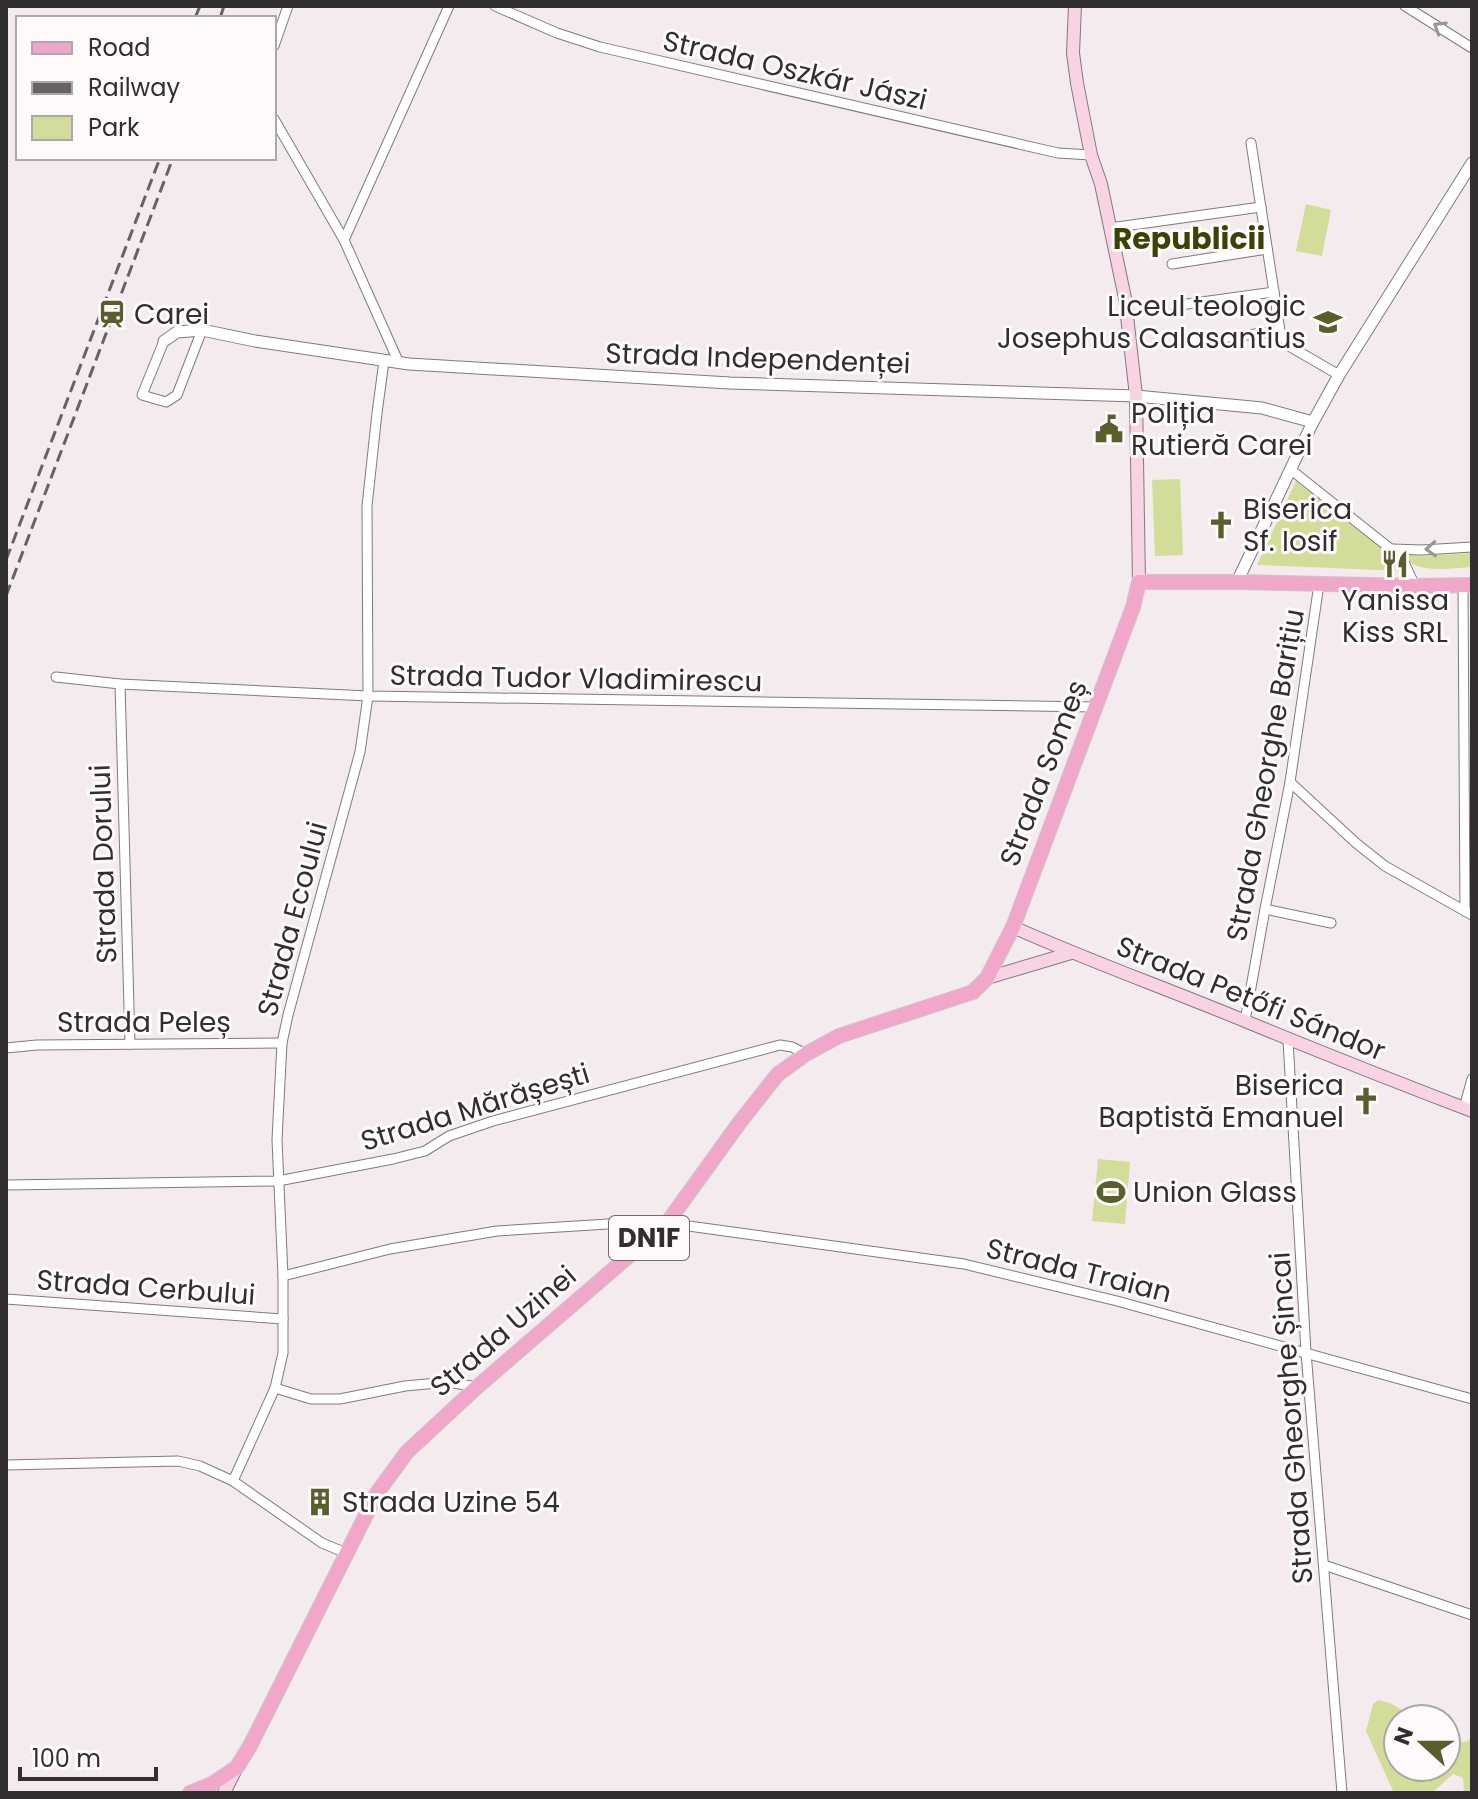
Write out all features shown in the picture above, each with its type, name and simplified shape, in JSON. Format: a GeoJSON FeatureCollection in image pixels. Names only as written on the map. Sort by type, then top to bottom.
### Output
{"type":"FeatureCollection","features":[{"type":"Feature","properties":{"kind":"main road"},"geometry":{"type":"LineString","coordinates":[[1075,6],[1073,53],[1077,83],[1125,298],[1136,396],[1139,582],[1468,586]]}},
{"type":"Feature","properties":{"kind":"main road","name":"Strada Someș"},"geometry":{"type":"LineString","coordinates":[[987,978],[1013,927],[1133,607],[1139,582]]}},
{"type":"Feature","properties":{"kind":"main road","name":"Strada Petőfi Sándor"},"geometry":{"type":"LineString","coordinates":[[1013,927],[1288,1040],[1468,1109]]}},
{"type":"Feature","properties":{"kind":"main road"},"geometry":{"type":"LineString","coordinates":[[987,978],[1071,953]]}},
{"type":"Feature","properties":{"kind":"main road","name":"Strada Uzinei"},"geometry":{"type":"LineString","coordinates":[[190,1793],[212,1784],[237,1767],[377,1493],[407,1452],[477,1387],[667,1223],[778,1074],[839,1036],[973,992],[987,978]]}},
{"type":"Feature","properties":{"kind":"main road"},"geometry":{"type":"LineString","coordinates":[[224,1793],[237,1767]]}},
{"type":"Feature","properties":{"kind":"street"},"geometry":{"type":"LineString","coordinates":[[276,40],[288,6]]}},
{"type":"Feature","properties":{"kind":"street"},"geometry":{"type":"LineString","coordinates":[[344,240],[449,6]]}},
{"type":"Feature","properties":{"kind":"street","name":"Strada Oszkár Jászi"},"geometry":{"type":"LineString","coordinates":[[495,6],[557,33],[600,47],[1058,153],[1091,155]]}},
{"type":"Feature","properties":{"kind":"street"},"geometry":{"type":"LineString","coordinates":[[1405,6],[1472,48]]}},
{"type":"Feature","properties":{"kind":"street"},"geometry":{"type":"LineString","coordinates":[[276,122],[344,240],[399,363]]}},
{"type":"Feature","properties":{"kind":"street"},"geometry":{"type":"LineString","coordinates":[[1251,143],[1280,331],[1289,346],[1339,375]]}},
{"type":"Feature","properties":{"kind":"street"},"geometry":{"type":"LineString","coordinates":[[1237,582],[1313,422],[1339,375],[1472,163]]}},
{"type":"Feature","properties":{"kind":"street"},"geometry":{"type":"LineString","coordinates":[[1110,228],[1261,207]]}},
{"type":"Feature","properties":{"kind":"street"},"geometry":{"type":"LineString","coordinates":[[1172,264],[1267,249]]}},
{"type":"Feature","properties":{"kind":"street"},"geometry":{"type":"LineString","coordinates":[[1180,305],[1274,292]]}},
{"type":"Feature","properties":{"kind":"street","name":"Strada Independenței"},"geometry":{"type":"LineString","coordinates":[[202,330],[177,395],[166,402],[142,395],[164,341],[177,332],[202,330],[399,363],[730,383],[1136,396],[1262,408],[1313,422]]}},
{"type":"Feature","properties":{"kind":"street"},"geometry":{"type":"LineString","coordinates":[[1196,341],[1280,331]]}},
{"type":"Feature","properties":{"kind":"street","name":"Strada Ecoului"},"geometry":{"type":"LineString","coordinates":[[233,1481],[275,1388],[283,1353],[277,1140],[282,1043],[360,752],[368,696],[367,506],[384,361]]}},
{"type":"Feature","properties":{"kind":"street"},"geometry":{"type":"LineString","coordinates":[[1290,469],[1402,558],[1415,586]]}},
{"type":"Feature","properties":{"kind":"street"},"geometry":{"type":"LineString","coordinates":[[1390,549],[1472,547]]}},
{"type":"Feature","properties":{"kind":"street","name":"Strada Gheorghe Barițiu"},"geometry":{"type":"LineString","coordinates":[[1245,1021],[1290,782],[1319,584]]}},
{"type":"Feature","properties":{"kind":"street"},"geometry":{"type":"LineString","coordinates":[[1290,782],[1385,866],[1469,913],[1468,586]]}},
{"type":"Feature","properties":{"kind":"street","name":"Strada Tudor Vladimirescu"},"geometry":{"type":"LineString","coordinates":[[56,677],[120,684],[368,696],[1095,707]]}},
{"type":"Feature","properties":{"kind":"street","name":"Strada Dorului"},"geometry":{"type":"LineString","coordinates":[[120,684],[130,1044]]}},
{"type":"Feature","properties":{"kind":"street"},"geometry":{"type":"LineString","coordinates":[[1265,909],[1331,923]]}},
{"type":"Feature","properties":{"kind":"street","name":"Strada Gheorghe Șincai"},"geometry":{"type":"LineString","coordinates":[[1288,1040],[1306,1352],[1342,1793]]}},
{"type":"Feature","properties":{"kind":"street","name":"Strada Peleș"},"geometry":{"type":"LineString","coordinates":[[6,1048],[37,1045],[282,1043]]}},
{"type":"Feature","properties":{"kind":"street","name":"Strada Mărășești"},"geometry":{"type":"LineString","coordinates":[[6,1185],[278,1181],[425,1151],[449,1136],[493,1121],[780,1045],[806,1054]]}},
{"type":"Feature","properties":{"kind":"street"},"geometry":{"type":"LineString","coordinates":[[1468,1109],[1472,1079]]}},
{"type":"Feature","properties":{"kind":"street","name":"Strada Traian"},"geometry":{"type":"LineString","coordinates":[[283,1276],[390,1249],[497,1231],[667,1223],[964,1264],[1117,1301],[1472,1399]]}},
{"type":"Feature","properties":{"kind":"street","name":"Strada Cerbului"},"geometry":{"type":"LineString","coordinates":[[6,1299],[283,1319]]}},
{"type":"Feature","properties":{"kind":"street"},"geometry":{"type":"LineString","coordinates":[[275,1388],[311,1399],[340,1399],[405,1386],[448,1382],[477,1387]]}},
{"type":"Feature","properties":{"kind":"street"},"geometry":{"type":"LineString","coordinates":[[6,1465],[178,1461],[200,1466],[233,1481],[322,1543],[346,1553]]}},
{"type":"Feature","properties":{"kind":"street"},"geometry":{"type":"LineString","coordinates":[[1324,1565],[1472,1615]]}},
{"type":"Feature","properties":{"kind":"green space"},"geometry":{"type":"Polygon","coordinates":[[[1306,204],[1331,210],[1322,256],[1296,251],[1306,204]]]}},
{"type":"Feature","properties":{"kind":"green space"},"geometry":{"type":"Polygon","coordinates":[[[1180,479],[1183,555],[1155,556],[1152,480],[1180,479]]]}},
{"type":"Feature","properties":{"kind":"green space"},"geometry":{"type":"Polygon","coordinates":[[[1296,481],[1389,554],[1403,571],[1257,565],[1296,481]]]}},
{"type":"Feature","properties":{"kind":"green space"},"geometry":{"type":"Polygon","coordinates":[[[1400,551],[1420,556],[1472,553],[1472,567],[1422,567],[1406,559],[1400,551]]]}},
{"type":"Feature","properties":{"kind":"green space","name":"Union Glass"},"geometry":{"type":"Polygon","coordinates":[[[1098,1159],[1130,1162],[1125,1224],[1092,1221],[1098,1159]]]}},
{"type":"Feature","properties":{"kind":"green space"},"geometry":{"type":"Polygon","coordinates":[[[1378,1700],[1390,1703],[1382,1703],[1382,1766],[1366,1731],[1373,1704],[1378,1700]]]}},
{"type":"Feature","properties":{"kind":"green space"},"geometry":{"type":"Polygon","coordinates":[[[1472,1736],[1472,1793],[1464,1793],[1462,1742],[1472,1736]]]}},
{"type":"Feature","properties":{"kind":"green space"},"geometry":{"type":"Polygon","coordinates":[[[1389,1783],[1443,1783],[1432,1793],[1394,1793],[1389,1783]]]}},
{"type":"Feature","properties":{"kind":"railway"},"geometry":{"type":"LineString","coordinates":[[196,16],[200,6]]}},
{"type":"Feature","properties":{"kind":"railway"},"geometry":{"type":"LineString","coordinates":[[221,16],[224,6]]}},
{"type":"Feature","properties":{"kind":"railway"},"geometry":{"type":"LineString","coordinates":[[6,560],[159,160]]}},
{"type":"Feature","properties":{"kind":"railway"},"geometry":{"type":"LineString","coordinates":[[6,596],[172,160]]}},
{"type":"Feature","properties":{"kind":"place","name":"Carei"},"geometry":{"type":"Point","coordinates":[112,314]}},
{"type":"Feature","properties":{"kind":"place","name":"Liceul teologic Josephus Calasantius"},"geometry":{"type":"Point","coordinates":[1328,322]}},
{"type":"Feature","properties":{"kind":"place","name":"Poliția Rutieră Carei"},"geometry":{"type":"Point","coordinates":[1109,429]}},
{"type":"Feature","properties":{"kind":"place","name":"Biserica Sf. Iosif"},"geometry":{"type":"Point","coordinates":[1221,525]}},
{"type":"Feature","properties":{"kind":"place","name":"Yanissa Kiss SRL"},"geometry":{"type":"Point","coordinates":[1395,564]}},
{"type":"Feature","properties":{"kind":"place","name":"Biserica Baptistă Emanuel"},"geometry":{"type":"Point","coordinates":[1366,1101]}},
{"type":"Feature","properties":{"kind":"place","name":"Union Glass"},"geometry":{"type":"Point","coordinates":[1111,1192]}},
{"type":"Feature","properties":{"kind":"place","name":"Strada Uzine 54"},"geometry":{"type":"Point","coordinates":[320,1502]}},
{"type":"Feature","properties":{"kind":"district","name":"Republicii"},"geometry":{"type":"Point","coordinates":[1189,239]}}]}
